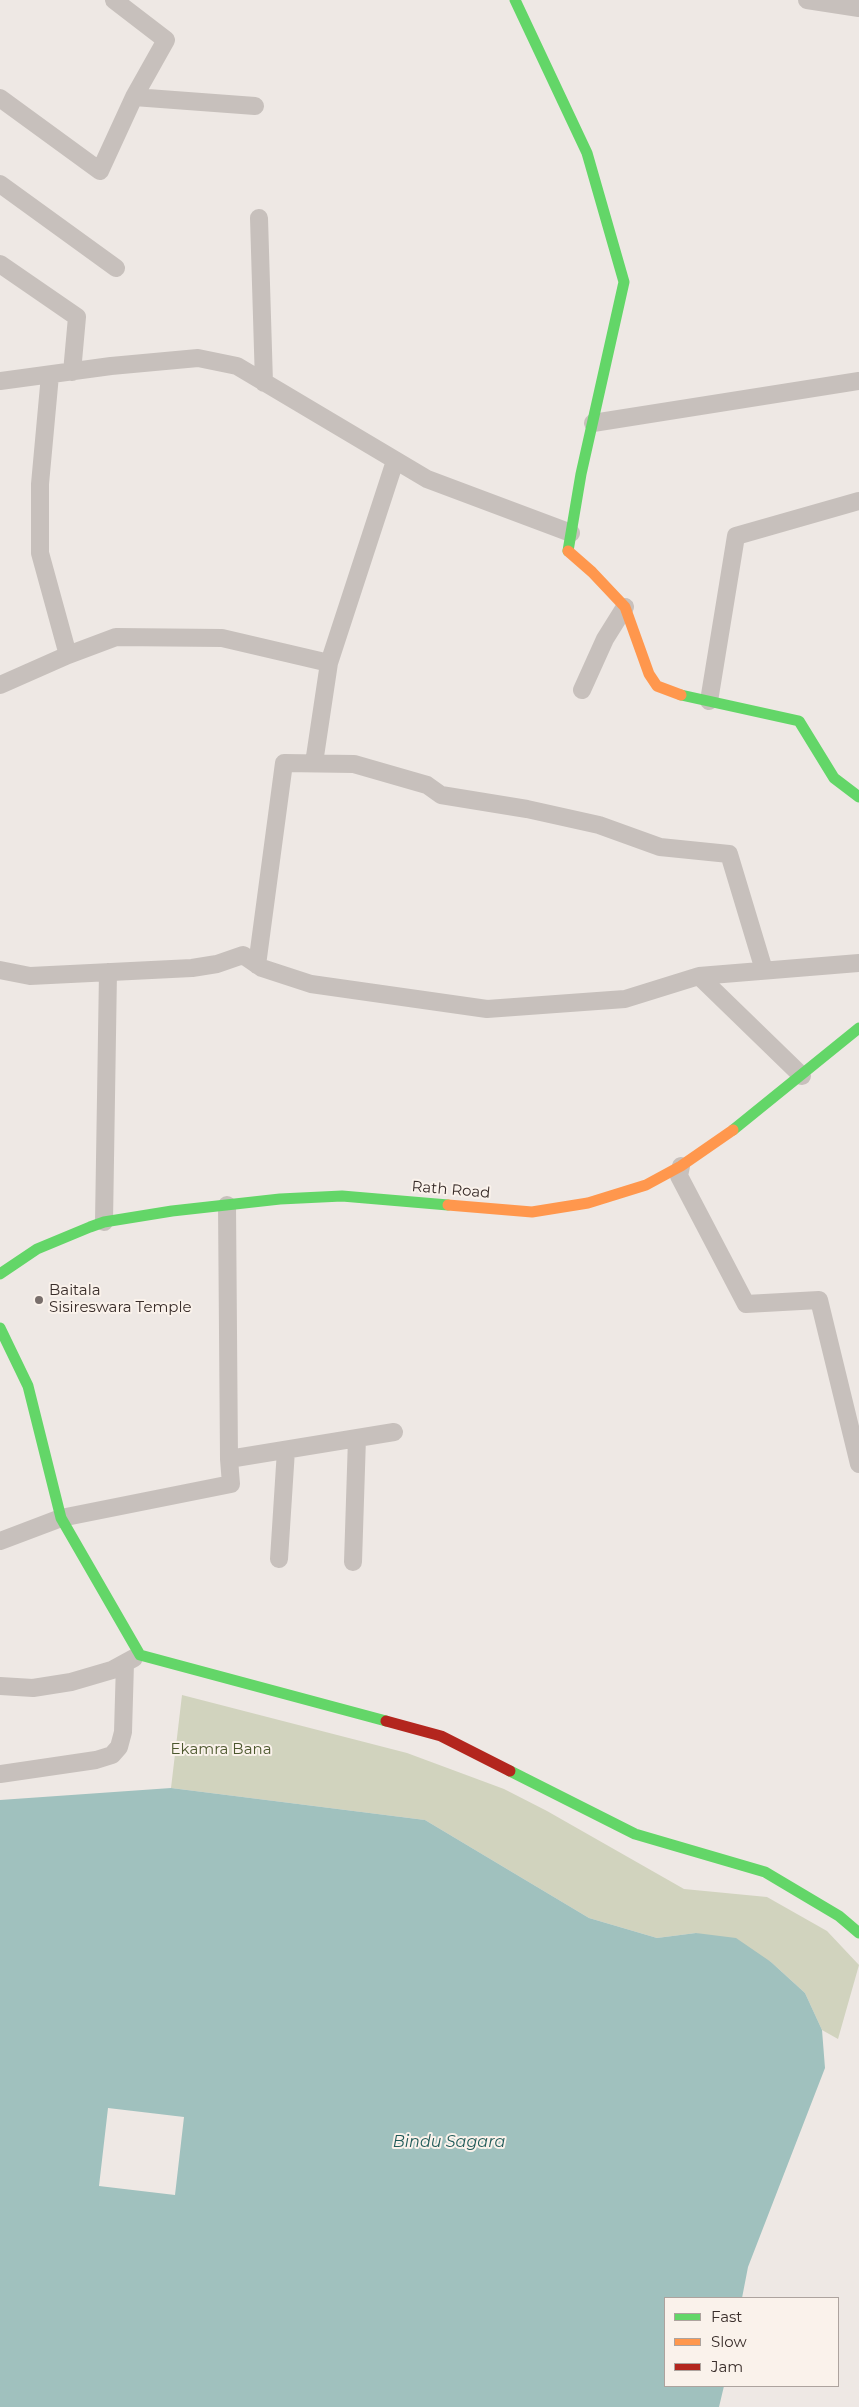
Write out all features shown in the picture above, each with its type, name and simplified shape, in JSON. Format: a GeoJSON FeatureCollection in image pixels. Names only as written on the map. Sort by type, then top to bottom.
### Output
{"type":"FeatureCollection","features":[{"type":"Feature","properties":{"kind":"street"},"geometry":{"type":"LineString","coordinates":[[0,98],[100,171],[134,97],[166,40],[114,0]]}},
{"type":"Feature","properties":{"kind":"street"},"geometry":{"type":"LineString","coordinates":[[515,0],[587,153],[624,282],[593,423],[568,553],[592,572],[625,607],[649,674],[657,686],[669,692],[799,720],[834,778],[859,797]]}},
{"type":"Feature","properties":{"kind":"street"},"geometry":{"type":"LineString","coordinates":[[807,0],[859,8]]}},
{"type":"Feature","properties":{"kind":"street"},"geometry":{"type":"LineString","coordinates":[[134,97],[255,106]]}},
{"type":"Feature","properties":{"kind":"street"},"geometry":{"type":"LineString","coordinates":[[0,184],[116,268]]}},
{"type":"Feature","properties":{"kind":"street"},"geometry":{"type":"LineString","coordinates":[[258,218],[264,382]]}},
{"type":"Feature","properties":{"kind":"street"},"geometry":{"type":"LineString","coordinates":[[0,264],[77,317],[72,372]]}},
{"type":"Feature","properties":{"kind":"street"},"geometry":{"type":"LineString","coordinates":[[0,382],[198,358],[237,366],[427,479],[571,533]]}},
{"type":"Feature","properties":{"kind":"street"},"geometry":{"type":"LineString","coordinates":[[50,375],[40,484],[40,554],[68,655]]}},
{"type":"Feature","properties":{"kind":"street"},"geometry":{"type":"LineString","coordinates":[[593,423],[859,381]]}},
{"type":"Feature","properties":{"kind":"street"},"geometry":{"type":"LineString","coordinates":[[314,763],[329,663],[395,461]]}},
{"type":"Feature","properties":{"kind":"street"},"geometry":{"type":"LineString","coordinates":[[709,700],[736,536],[859,501]]}},
{"type":"Feature","properties":{"kind":"street"},"geometry":{"type":"LineString","coordinates":[[582,690],[604,639],[625,607]]}},
{"type":"Feature","properties":{"kind":"street"},"geometry":{"type":"LineString","coordinates":[[0,685],[68,655],[116,637],[222,638],[329,663]]}},
{"type":"Feature","properties":{"kind":"street"},"geometry":{"type":"LineString","coordinates":[[258,965],[284,763],[314,763],[354,764],[426,785],[441,795],[527,809],[599,825],[660,847],[729,854],[764,970]]}},
{"type":"Feature","properties":{"kind":"street"},"geometry":{"type":"LineString","coordinates":[[0,970],[30,976],[192,968],[217,964],[243,955],[258,965],[311,984],[487,1009],[625,999],[699,976],[859,963]]}},
{"type":"Feature","properties":{"kind":"street"},"geometry":{"type":"LineString","coordinates":[[104,1222],[108,972]]}},
{"type":"Feature","properties":{"kind":"street"},"geometry":{"type":"LineString","coordinates":[[699,976],[802,1076]]}},
{"type":"Feature","properties":{"kind":"street","name":"Rath Road"},"geometry":{"type":"LineString","coordinates":[[0,1274],[37,1249],[104,1222],[227,1205],[280,1199],[342,1196],[532,1212],[588,1203],[638,1188],[680,1166],[718,1142],[859,1028]]}},
{"type":"Feature","properties":{"kind":"street"},"geometry":{"type":"LineString","coordinates":[[680,1166],[679,1176],[746,1304],[819,1300],[859,1464]]}},
{"type":"Feature","properties":{"kind":"street"},"geometry":{"type":"LineString","coordinates":[[0,1541],[61,1518],[231,1484],[229,1460],[227,1205]]}},
{"type":"Feature","properties":{"kind":"street"},"geometry":{"type":"LineString","coordinates":[[0,1328],[28,1386],[61,1518],[133,1659],[123,1732],[119,1747],[112,1754],[96,1760],[0,1774]]}},
{"type":"Feature","properties":{"kind":"street"},"geometry":{"type":"LineString","coordinates":[[229,1460],[394,1432]]}},
{"type":"Feature","properties":{"kind":"street"},"geometry":{"type":"LineString","coordinates":[[353,1562],[357,1438]]}},
{"type":"Feature","properties":{"kind":"street"},"geometry":{"type":"LineString","coordinates":[[279,1559],[286,1450]]}},
{"type":"Feature","properties":{"kind":"street"},"geometry":{"type":"LineString","coordinates":[[0,1686],[33,1688],[71,1682],[112,1670],[133,1659],[441,1736],[635,1834],[765,1872],[839,1916],[859,1933]]}},
{"type":"Feature","properties":{"kind":"green space","name":"Ekamra Bana"},"geometry":{"type":"Polygon","coordinates":[[[182,1695],[407,1753],[504,1789],[547,1811],[684,1889],[767,1897],[827,1931],[859,1965],[838,2039],[822,2030],[805,1993],[771,1962],[696,1933],[657,1938],[589,1918],[425,1820],[171,1788],[182,1695]]]}},
{"type":"Feature","properties":{"kind":"water","name":"Bindu Sagara"},"geometry":{"type":"Polygon","coordinates":[[[171,1788],[425,1820],[589,1918],[657,1938],[696,1933],[736,1938],[771,1962],[805,1993],[822,2030],[825,2068],[748,2267],[742,2297],[664,2297],[664,2387],[724,2387],[719,2407],[0,2407],[0,1800],[171,1788]],[[108,2108],[99,2186],[175,2195],[184,2117],[108,2108]]]}},
{"type":"Feature","properties":{"kind":"traffic: fast"},"geometry":{"type":"LineString","coordinates":[[515,0],[587,153],[624,282],[581,474],[568,551]]}},
{"type":"Feature","properties":{"kind":"traffic: fast"},"geometry":{"type":"LineString","coordinates":[[681,695],[799,721],[834,778],[859,797]]}},
{"type":"Feature","properties":{"kind":"traffic: fast"},"geometry":{"type":"LineString","coordinates":[[733,1130],[859,1028]]}},
{"type":"Feature","properties":{"kind":"traffic: fast"},"geometry":{"type":"LineString","coordinates":[[0,1274],[37,1249],[90,1227],[104,1222],[172,1211],[280,1199],[342,1196],[448,1205]]}},
{"type":"Feature","properties":{"kind":"traffic: fast"},"geometry":{"type":"LineString","coordinates":[[0,1328],[28,1386],[61,1518],[140,1655],[386,1721]]}},
{"type":"Feature","properties":{"kind":"traffic: fast"},"geometry":{"type":"LineString","coordinates":[[510,1771],[635,1834],[765,1872],[839,1916],[859,1933]]}},
{"type":"Feature","properties":{"kind":"traffic: slow"},"geometry":{"type":"LineString","coordinates":[[568,551],[592,572],[625,607],[649,674],[657,686],[681,695]]}},
{"type":"Feature","properties":{"kind":"traffic: slow"},"geometry":{"type":"LineString","coordinates":[[448,1205],[532,1212],[588,1203],[646,1185],[681,1166],[733,1130]]}},
{"type":"Feature","properties":{"kind":"traffic: jam"},"geometry":{"type":"LineString","coordinates":[[386,1721],[441,1736],[510,1771]]}},
{"type":"Feature","properties":{"kind":"place","name":"Baitala Sisireswara Temple"},"geometry":{"type":"Point","coordinates":[39,1300]}}]}
